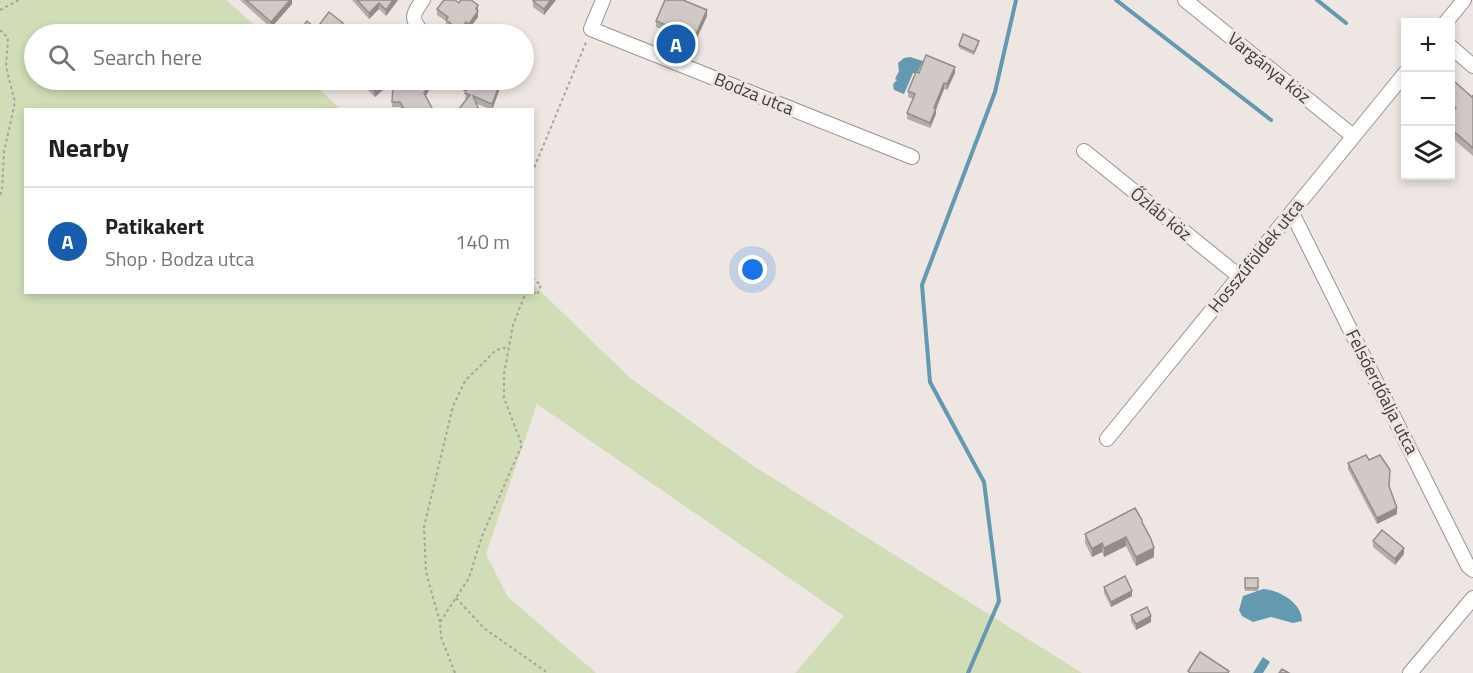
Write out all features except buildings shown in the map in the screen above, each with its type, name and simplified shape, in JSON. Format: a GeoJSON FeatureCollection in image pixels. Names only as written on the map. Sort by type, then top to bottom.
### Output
{"type":"FeatureCollection","features":[{"type":"Feature","properties":{"kind":"street"},"geometry":{"type":"LineString","coordinates":[[416,24],[414,13],[423,0]]}},
{"type":"Feature","properties":{"kind":"street"},"geometry":{"type":"LineString","coordinates":[[591,28],[603,0]]}},
{"type":"Feature","properties":{"kind":"street","name":"Vargánya köz"},"geometry":{"type":"LineString","coordinates":[[1185,0],[1353,136]]}},
{"type":"Feature","properties":{"kind":"street"},"geometry":{"type":"LineString","coordinates":[[1449,18],[1464,0]]}},
{"type":"Feature","properties":{"kind":"street","name":"Bodza utca"},"geometry":{"type":"LineString","coordinates":[[591,28],[912,157]]}},
{"type":"Feature","properties":{"kind":"street"},"geometry":{"type":"LineString","coordinates":[[1455,50],[1473,66]]}},
{"type":"Feature","properties":{"kind":"street","name":"Hosszúföldek utca"},"geometry":{"type":"LineString","coordinates":[[1107,439],[1401,78]]}},
{"type":"Feature","properties":{"kind":"street","name":"Őzláb köz"},"geometry":{"type":"LineString","coordinates":[[1084,151],[1239,276]]}},
{"type":"Feature","properties":{"kind":"street","name":"Felsőerdőalja utca"},"geometry":{"type":"LineString","coordinates":[[1292,213],[1468,566],[1473,570]]}},
{"type":"Feature","properties":{"kind":"street"},"geometry":{"type":"LineString","coordinates":[[1410,673],[1473,598]]}},
{"type":"Feature","properties":{"kind":"path"},"geometry":{"type":"LineString","coordinates":[[0,10],[18,0]]}},
{"type":"Feature","properties":{"kind":"path"},"geometry":{"type":"LineString","coordinates":[[534,168],[591,28]]}},
{"type":"Feature","properties":{"kind":"path"},"geometry":{"type":"LineString","coordinates":[[0,30],[8,38],[6,67],[15,102],[4,152],[0,195]]}},
{"type":"Feature","properties":{"kind":"path"},"geometry":{"type":"LineString","coordinates":[[534,280],[541,285],[537,295],[534,293]]}},
{"type":"Feature","properties":{"kind":"path"},"geometry":{"type":"LineString","coordinates":[[440,622],[469,578],[482,536],[522,445],[504,398],[504,374],[513,325],[525,294]]}},
{"type":"Feature","properties":{"kind":"path"},"geometry":{"type":"LineString","coordinates":[[455,673],[441,637],[440,622],[426,572],[424,527],[453,406],[465,381],[496,350],[508,347]]}},
{"type":"Feature","properties":{"kind":"path"},"geometry":{"type":"LineString","coordinates":[[456,598],[485,629],[548,673]]}},
{"type":"Feature","properties":{"kind":"green space"},"geometry":{"type":"Polygon","coordinates":[[[0,0],[226,0],[254,24],[24,24],[24,90],[320,90],[339,108],[24,108],[24,294],[534,294],[534,285],[629,377],[752,465],[1082,673],[795,673],[844,616],[537,404],[486,554],[508,597],[596,673],[0,673],[0,0]]]}},
{"type":"Feature","properties":{"kind":"water"},"geometry":{"type":"Polygon","coordinates":[[[910,57],[923,61],[917,74],[913,73],[904,94],[894,90],[893,84],[897,80],[895,79],[899,71],[898,63],[910,57]]]}},
{"type":"Feature","properties":{"kind":"water"},"geometry":{"type":"Polygon","coordinates":[[[1263,589],[1276,592],[1294,603],[1301,614],[1302,621],[1293,623],[1271,617],[1253,622],[1242,616],[1239,610],[1243,596],[1263,589]]]}},
{"type":"Feature","properties":{"kind":"water"},"geometry":{"type":"Polygon","coordinates":[[[1263,657],[1270,662],[1263,673],[1253,673],[1263,657]]]}},
{"type":"Feature","properties":{"kind":"waterway"},"geometry":{"type":"LineString","coordinates":[[968,673],[999,601],[984,482],[930,382],[922,285],[995,92],[1016,0]]}},
{"type":"Feature","properties":{"kind":"waterway"},"geometry":{"type":"LineString","coordinates":[[1116,0],[1271,120]]}},
{"type":"Feature","properties":{"kind":"waterway"},"geometry":{"type":"LineString","coordinates":[[1317,0],[1346,23]]}},
{"type":"Feature","properties":{"kind":"place","name":"Patikakert"},"geometry":{"type":"Point","coordinates":[676,44]}}]}
